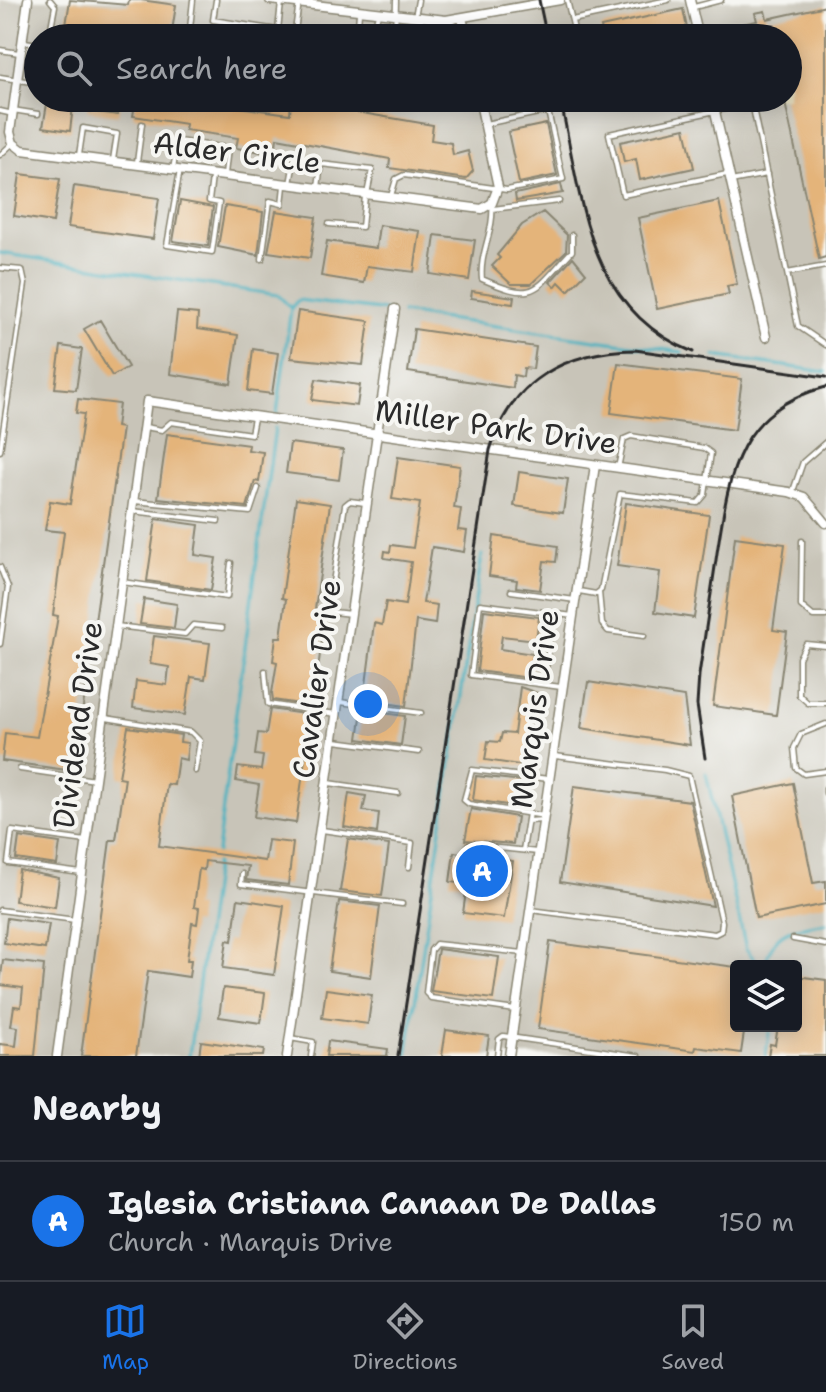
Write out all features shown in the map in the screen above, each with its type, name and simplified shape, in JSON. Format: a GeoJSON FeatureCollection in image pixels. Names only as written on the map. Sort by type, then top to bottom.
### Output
{"type":"FeatureCollection","features":[{"type":"Feature","properties":{"kind":"street"},"geometry":{"type":"LineString","coordinates":[[25,24],[28,0]]}},
{"type":"Feature","properties":{"kind":"street"},"geometry":{"type":"LineString","coordinates":[[275,1],[435,19],[462,18],[506,5],[557,0]]}},
{"type":"Feature","properties":{"kind":"street"},"geometry":{"type":"LineString","coordinates":[[691,4],[696,24]]}},
{"type":"Feature","properties":{"kind":"street"},"geometry":{"type":"LineString","coordinates":[[462,18],[464,24]]}},
{"type":"Feature","properties":{"kind":"street"},"geometry":{"type":"LineString","coordinates":[[13,143],[13,112],[24,34]]}},
{"type":"Feature","properties":{"kind":"street"},"geometry":{"type":"LineString","coordinates":[[482,112],[498,189],[492,206]]}},
{"type":"Feature","properties":{"kind":"street"},"geometry":{"type":"LineString","coordinates":[[715,112],[766,337]]}},
{"type":"Feature","properties":{"kind":"street","name":"Alder Circle"},"geometry":{"type":"LineString","coordinates":[[13,143],[22,150],[113,162],[482,209],[492,206]]}},
{"type":"Feature","properties":{"kind":"street","name":"Cavalier Drive"},"geometry":{"type":"LineString","coordinates":[[287,1056],[395,309]]}},
{"type":"Feature","properties":{"kind":"street","name":"Miller Park Drive"},"geometry":{"type":"LineString","coordinates":[[147,401],[792,493]]}},
{"type":"Feature","properties":{"kind":"street","name":"Dividend Drive"},"geometry":{"type":"LineString","coordinates":[[57,1056],[147,401]]}},
{"type":"Feature","properties":{"kind":"street","name":"Marquis Drive"},"geometry":{"type":"LineString","coordinates":[[509,1056],[595,465]]}},
{"type":"Feature","properties":{"kind":"street"},"geometry":{"type":"LineString","coordinates":[[792,493],[804,497],[826,523]]}},
{"type":"Feature","properties":{"kind":"lane"},"geometry":{"type":"LineString","coordinates":[[50,0],[55,6],[52,24]]}},
{"type":"Feature","properties":{"kind":"lane"},"geometry":{"type":"LineString","coordinates":[[190,24],[193,0]]}},
{"type":"Feature","properties":{"kind":"lane"},"geometry":{"type":"LineString","coordinates":[[216,0],[213,20],[239,24]]}},
{"type":"Feature","properties":{"kind":"lane"},"geometry":{"type":"LineString","coordinates":[[374,24],[376,0]]}},
{"type":"Feature","properties":{"kind":"lane"},"geometry":{"type":"LineString","coordinates":[[396,0],[396,24]]}},
{"type":"Feature","properties":{"kind":"lane"},"geometry":{"type":"LineString","coordinates":[[415,18],[418,0]]}},
{"type":"Feature","properties":{"kind":"lane"},"geometry":{"type":"LineString","coordinates":[[567,0],[573,24]]}},
{"type":"Feature","properties":{"kind":"lane"},"geometry":{"type":"LineString","coordinates":[[572,20],[668,0]]}},
{"type":"Feature","properties":{"kind":"lane"},"geometry":{"type":"LineString","coordinates":[[691,4],[721,0]]}},
{"type":"Feature","properties":{"kind":"lane"},"geometry":{"type":"LineString","coordinates":[[275,1],[277,24]]}},
{"type":"Feature","properties":{"kind":"lane"},"geometry":{"type":"LineString","coordinates":[[296,24],[299,2]]}},
{"type":"Feature","properties":{"kind":"lane"},"geometry":{"type":"LineString","coordinates":[[358,24],[359,12]]}},
{"type":"Feature","properties":{"kind":"lane"},"geometry":{"type":"LineString","coordinates":[[435,19],[436,24]]}},
{"type":"Feature","properties":{"kind":"lane"},"geometry":{"type":"LineString","coordinates":[[0,50],[21,53]]}},
{"type":"Feature","properties":{"kind":"lane"},"geometry":{"type":"LineString","coordinates":[[0,77],[24,80]]}},
{"type":"Feature","properties":{"kind":"lane"},"geometry":{"type":"LineString","coordinates":[[0,111],[38,114]]}},
{"type":"Feature","properties":{"kind":"lane"},"geometry":{"type":"LineString","coordinates":[[485,124],[543,112]]}},
{"type":"Feature","properties":{"kind":"lane"},"geometry":{"type":"LineString","coordinates":[[391,197],[396,179],[404,175],[498,189],[563,179],[548,112]]}},
{"type":"Feature","properties":{"kind":"lane"},"geometry":{"type":"LineString","coordinates":[[710,112],[609,134],[623,195],[767,174]]}},
{"type":"Feature","properties":{"kind":"lane"},"geometry":{"type":"LineString","coordinates":[[754,112],[798,326],[826,345]]}},
{"type":"Feature","properties":{"kind":"lane"},"geometry":{"type":"LineString","coordinates":[[137,165],[142,124]]}},
{"type":"Feature","properties":{"kind":"lane"},"geometry":{"type":"LineString","coordinates":[[79,157],[83,128],[117,134],[113,162]]}},
{"type":"Feature","properties":{"kind":"lane"},"geometry":{"type":"LineString","coordinates":[[212,174],[209,201],[219,203],[212,252],[167,245],[178,141],[228,148],[225,176]]}},
{"type":"Feature","properties":{"kind":"lane"},"geometry":{"type":"LineString","coordinates":[[0,156],[13,143]]}},
{"type":"Feature","properties":{"kind":"lane"},"geometry":{"type":"LineString","coordinates":[[262,259],[270,201],[282,204],[295,156]]}},
{"type":"Feature","properties":{"kind":"lane"},"geometry":{"type":"LineString","coordinates":[[318,188],[321,164],[372,170],[362,227],[329,224]]}},
{"type":"Feature","properties":{"kind":"lane"},"geometry":{"type":"LineString","coordinates":[[559,201],[492,206],[494,224],[480,266],[482,279],[511,292],[526,294],[537,288],[572,251],[572,235]]}},
{"type":"Feature","properties":{"kind":"lane"},"geometry":{"type":"LineString","coordinates":[[787,273],[826,266]]}},
{"type":"Feature","properties":{"kind":"lane"},"geometry":{"type":"LineString","coordinates":[[0,268],[22,270],[25,284],[0,451]]}},
{"type":"Feature","properties":{"kind":"lane"},"geometry":{"type":"LineString","coordinates":[[144,427],[162,430],[171,422],[251,434],[254,418]]}},
{"type":"Feature","properties":{"kind":"lane"},"geometry":{"type":"LineString","coordinates":[[618,468],[624,439],[631,436],[709,450],[708,480],[698,503],[620,494],[599,592],[602,624],[608,631],[644,636]]}},
{"type":"Feature","properties":{"kind":"lane"},"geometry":{"type":"LineString","coordinates":[[792,493],[803,462],[826,442]]}},
{"type":"Feature","properties":{"kind":"lane"},"geometry":{"type":"LineString","coordinates":[[134,501],[250,512],[258,488]]}},
{"type":"Feature","properties":{"kind":"lane"},"geometry":{"type":"LineString","coordinates":[[351,614],[333,612],[329,608],[345,505],[350,501],[367,504]]}},
{"type":"Feature","properties":{"kind":"lane"},"geometry":{"type":"LineString","coordinates":[[132,511],[218,521]]}},
{"type":"Feature","properties":{"kind":"lane"},"geometry":{"type":"LineString","coordinates":[[802,541],[801,606],[813,616],[826,616]]}},
{"type":"Feature","properties":{"kind":"lane"},"geometry":{"type":"LineString","coordinates":[[122,582],[227,597],[231,563]]}},
{"type":"Feature","properties":{"kind":"lane"},"geometry":{"type":"LineString","coordinates":[[0,567],[8,587],[0,644]]}},
{"type":"Feature","properties":{"kind":"lane"},"geometry":{"type":"LineString","coordinates":[[511,591],[576,595],[599,592]]}},
{"type":"Feature","properties":{"kind":"lane"},"geometry":{"type":"LineString","coordinates":[[562,687],[471,675],[480,604],[573,616]]}},
{"type":"Feature","properties":{"kind":"lane"},"geometry":{"type":"LineString","coordinates":[[544,684],[553,613]]}},
{"type":"Feature","properties":{"kind":"lane"},"geometry":{"type":"LineString","coordinates":[[116,626],[185,634],[193,625],[222,628]]}},
{"type":"Feature","properties":{"kind":"lane"},"geometry":{"type":"LineString","coordinates":[[826,646],[806,644],[801,650],[799,695],[808,703],[826,703]]}},
{"type":"Feature","properties":{"kind":"lane"},"geometry":{"type":"LineString","coordinates":[[265,671],[268,704],[336,714]]}},
{"type":"Feature","properties":{"kind":"lane"},"geometry":{"type":"LineString","coordinates":[[338,702],[421,713]]}},
{"type":"Feature","properties":{"kind":"lane"},"geometry":{"type":"LineString","coordinates":[[103,718],[191,732],[200,741],[195,771]]}},
{"type":"Feature","properties":{"kind":"lane"},"geometry":{"type":"LineString","coordinates":[[826,724],[801,734],[794,748],[796,768],[804,774],[826,771]]}},
{"type":"Feature","properties":{"kind":"lane"},"geometry":{"type":"LineString","coordinates":[[332,741],[419,752]]}},
{"type":"Feature","properties":{"kind":"lane"},"geometry":{"type":"LineString","coordinates":[[530,909],[715,934],[721,931],[722,922],[689,776],[552,755]]}},
{"type":"Feature","properties":{"kind":"lane"},"geometry":{"type":"LineString","coordinates":[[20,769],[95,780]]}},
{"type":"Feature","properties":{"kind":"lane"},"geometry":{"type":"LineString","coordinates":[[543,818],[469,804],[464,800],[467,778],[472,770],[549,779]]}},
{"type":"Feature","properties":{"kind":"lane"},"geometry":{"type":"LineString","coordinates":[[326,782],[398,793]]}},
{"type":"Feature","properties":{"kind":"lane"},"geometry":{"type":"LineString","coordinates":[[523,850],[529,813]]}},
{"type":"Feature","properties":{"kind":"lane"},"geometry":{"type":"LineString","coordinates":[[528,821],[543,818]]}},
{"type":"Feature","properties":{"kind":"lane"},"geometry":{"type":"LineString","coordinates":[[319,829],[412,843],[409,867]]}},
{"type":"Feature","properties":{"kind":"lane"},"geometry":{"type":"LineString","coordinates":[[82,873],[8,863],[12,831],[86,841]]}},
{"type":"Feature","properties":{"kind":"lane"},"geometry":{"type":"LineString","coordinates":[[468,845],[538,852]]}},
{"type":"Feature","properties":{"kind":"lane"},"geometry":{"type":"LineString","coordinates":[[242,874],[241,884],[402,904]]}},
{"type":"Feature","properties":{"kind":"lane"},"geometry":{"type":"LineString","coordinates":[[0,910],[75,920]]}},
{"type":"Feature","properties":{"kind":"lane"},"geometry":{"type":"LineString","coordinates":[[793,939],[826,945]]}},
{"type":"Feature","properties":{"kind":"lane"},"geometry":{"type":"LineString","coordinates":[[515,1010],[431,998],[426,993],[431,950],[436,944],[524,953]]}},
{"type":"Feature","properties":{"kind":"lane"},"geometry":{"type":"LineString","coordinates":[[497,1056],[500,1037],[638,1056]]}},
{"type":"Feature","properties":{"kind":"lane"},"geometry":{"type":"LineString","coordinates":[[289,1038],[313,1042],[311,1056]]}},
{"type":"Feature","properties":{"kind":"shaded area"},"geometry":{"type":"Polygon","coordinates":[[[0,0],[826,0],[826,1056],[0,1056],[0,0]]]}},
{"type":"Feature","properties":{"kind":"building"},"geometry":{"type":"Polygon","coordinates":[[[70,0],[128,5],[129,0],[141,0],[176,5],[173,24],[66,24],[70,0]]]}},
{"type":"Feature","properties":{"kind":"building"},"geometry":{"type":"Polygon","coordinates":[[[826,6],[826,257],[819,259],[787,112],[802,112],[802,24],[741,24],[757,21],[755,13],[765,11],[767,19],[826,6]]]}},
{"type":"Feature","properties":{"kind":"building"},"geometry":{"type":"Polygon","coordinates":[[[683,9],[686,24],[615,24],[683,9]]]}},
{"type":"Feature","properties":{"kind":"building"},"geometry":{"type":"Polygon","coordinates":[[[46,112],[72,112],[70,131],[43,127],[46,112]]]}},
{"type":"Feature","properties":{"kind":"building"},"geometry":{"type":"Polygon","coordinates":[[[134,112],[356,112],[433,125],[431,140],[451,143],[453,155],[468,151],[473,171],[466,179],[389,168],[390,159],[277,138],[275,154],[236,148],[238,138],[185,130],[186,124],[133,116],[134,112]]]}},
{"type":"Feature","properties":{"kind":"building"},"geometry":{"type":"Polygon","coordinates":[[[546,124],[557,175],[519,183],[508,132],[546,124]]]}},
{"type":"Feature","properties":{"kind":"building"},"geometry":{"type":"Polygon","coordinates":[[[685,128],[694,168],[640,180],[636,159],[624,162],[620,142],[685,128]]]}},
{"type":"Feature","properties":{"kind":"building"},"geometry":{"type":"Polygon","coordinates":[[[20,174],[60,179],[53,222],[14,216],[20,174]]]}},
{"type":"Feature","properties":{"kind":"building"},"geometry":{"type":"Polygon","coordinates":[[[561,184],[563,193],[516,201],[515,194],[561,184]]]}},
{"type":"Feature","properties":{"kind":"building"},"geometry":{"type":"Polygon","coordinates":[[[74,186],[159,198],[153,239],[68,227],[74,186]]]}},
{"type":"Feature","properties":{"kind":"building"},"geometry":{"type":"Polygon","coordinates":[[[180,201],[213,207],[208,246],[173,241],[180,201]]]}},
{"type":"Feature","properties":{"kind":"building"},"geometry":{"type":"Polygon","coordinates":[[[719,201],[737,284],[727,286],[729,294],[657,309],[638,218],[719,201]]]}},
{"type":"Feature","properties":{"kind":"building"},"geometry":{"type":"Polygon","coordinates":[[[225,206],[263,212],[258,255],[218,247],[225,206]]]}},
{"type":"Feature","properties":{"kind":"building"},"geometry":{"type":"Polygon","coordinates":[[[276,211],[316,217],[310,258],[268,252],[276,211]]]}},
{"type":"Feature","properties":{"kind":"building"},"geometry":{"type":"Polygon","coordinates":[[[543,212],[567,235],[566,251],[531,284],[511,284],[492,266],[500,258],[497,255],[522,225],[543,212]]]}},
{"type":"Feature","properties":{"kind":"building"},"geometry":{"type":"Polygon","coordinates":[[[379,225],[420,231],[414,272],[367,266],[364,283],[321,276],[327,241],[376,248],[379,225]]]}},
{"type":"Feature","properties":{"kind":"building"},"geometry":{"type":"Polygon","coordinates":[[[435,235],[475,240],[469,280],[430,274],[435,235]]]}},
{"type":"Feature","properties":{"kind":"building"},"geometry":{"type":"Polygon","coordinates":[[[573,257],[586,273],[568,291],[559,282],[555,287],[550,282],[573,257]]]}},
{"type":"Feature","properties":{"kind":"building"},"geometry":{"type":"Polygon","coordinates":[[[472,291],[514,297],[513,304],[471,298],[472,291]]]}},
{"type":"Feature","properties":{"kind":"building"},"geometry":{"type":"Polygon","coordinates":[[[298,311],[369,321],[363,365],[291,358],[298,311]]]}},
{"type":"Feature","properties":{"kind":"building"},"geometry":{"type":"Polygon","coordinates":[[[177,312],[198,314],[197,329],[238,335],[231,384],[170,374],[177,312]]]}},
{"type":"Feature","properties":{"kind":"building"},"geometry":{"type":"Polygon","coordinates":[[[100,320],[128,367],[112,376],[84,329],[100,320]]]}},
{"type":"Feature","properties":{"kind":"building"},"geometry":{"type":"Polygon","coordinates":[[[414,329],[536,347],[533,369],[524,368],[523,377],[514,375],[513,388],[408,372],[414,329]]]}},
{"type":"Feature","properties":{"kind":"building"},"geometry":{"type":"Polygon","coordinates":[[[61,346],[82,349],[76,390],[55,388],[61,346]]]}},
{"type":"Feature","properties":{"kind":"building"},"geometry":{"type":"Polygon","coordinates":[[[253,349],[278,353],[272,394],[248,391],[253,349]]]}},
{"type":"Feature","properties":{"kind":"building"},"geometry":{"type":"Polygon","coordinates":[[[618,363],[742,379],[735,430],[611,413],[618,363]]]}},
{"type":"Feature","properties":{"kind":"building"},"geometry":{"type":"Polygon","coordinates":[[[316,379],[360,385],[357,406],[312,400],[316,379]]]}},
{"type":"Feature","properties":{"kind":"building"},"geometry":{"type":"Polygon","coordinates":[[[78,399],[119,404],[116,427],[122,428],[74,771],[2,761],[5,733],[37,737],[58,616],[53,615],[64,532],[45,530],[50,501],[70,504],[84,414],[76,413],[78,399]]]}},
{"type":"Feature","properties":{"kind":"building"},"geometry":{"type":"Polygon","coordinates":[[[167,434],[249,445],[248,450],[263,452],[259,482],[255,481],[247,507],[158,498],[167,434]]]}},
{"type":"Feature","properties":{"kind":"building"},"geometry":{"type":"Polygon","coordinates":[[[290,443],[343,450],[339,480],[286,473],[290,443]]]}},
{"type":"Feature","properties":{"kind":"building"},"geometry":{"type":"Polygon","coordinates":[[[398,457],[460,466],[454,508],[461,509],[458,530],[467,531],[464,552],[432,547],[423,603],[437,605],[435,624],[416,621],[406,706],[364,700],[374,623],[382,625],[386,602],[405,605],[408,586],[411,562],[384,558],[385,551],[390,552],[391,545],[413,548],[420,503],[392,499],[398,457]]]}},
{"type":"Feature","properties":{"kind":"building"},"geometry":{"type":"Polygon","coordinates":[[[519,472],[568,479],[563,513],[514,506],[519,472]]]}},
{"type":"Feature","properties":{"kind":"building"},"geometry":{"type":"Polygon","coordinates":[[[296,499],[330,504],[314,616],[325,617],[313,706],[273,700],[272,693],[277,662],[273,661],[276,637],[281,637],[286,599],[282,598],[296,499]]]}},
{"type":"Feature","properties":{"kind":"building"},"geometry":{"type":"Polygon","coordinates":[[[626,503],[709,515],[694,618],[655,612],[660,572],[617,566],[626,503]]]}},
{"type":"Feature","properties":{"kind":"building"},"geometry":{"type":"Polygon","coordinates":[[[156,519],[199,525],[195,555],[216,558],[211,590],[147,581],[156,519]]]}},
{"type":"Feature","properties":{"kind":"building"},"geometry":{"type":"Polygon","coordinates":[[[494,536],[558,546],[556,562],[544,561],[540,590],[516,587],[517,580],[489,576],[494,536]]]}},
{"type":"Feature","properties":{"kind":"building"},"geometry":{"type":"Polygon","coordinates":[[[735,537],[785,544],[773,630],[787,632],[776,715],[713,706],[735,537]]]}},
{"type":"Feature","properties":{"kind":"building"},"geometry":{"type":"Polygon","coordinates":[[[144,599],[177,604],[174,628],[140,624],[144,599]]]}},
{"type":"Feature","properties":{"kind":"building"},"geometry":{"type":"Polygon","coordinates":[[[484,610],[539,617],[536,640],[502,636],[500,649],[533,654],[530,678],[477,671],[484,610]]]}},
{"type":"Feature","properties":{"kind":"building"},"geometry":{"type":"Polygon","coordinates":[[[154,636],[210,643],[205,679],[191,677],[185,715],[133,708],[136,681],[167,685],[169,667],[150,664],[154,636]]]}},
{"type":"Feature","properties":{"kind":"building"},"geometry":{"type":"Polygon","coordinates":[[[588,682],[684,697],[690,745],[581,728],[588,682]]]}},
{"type":"Feature","properties":{"kind":"building"},"geometry":{"type":"Polygon","coordinates":[[[520,687],[537,693],[526,766],[485,760],[488,741],[500,742],[502,733],[514,734],[520,687]]]}},
{"type":"Feature","properties":{"kind":"building"},"geometry":{"type":"Polygon","coordinates":[[[270,709],[311,715],[296,823],[254,817],[259,785],[236,781],[238,767],[261,770],[263,756],[255,755],[258,733],[266,734],[270,709]]]}},
{"type":"Feature","properties":{"kind":"building"},"geometry":{"type":"Polygon","coordinates":[[[362,710],[405,716],[401,745],[358,739],[362,710]]]}},
{"type":"Feature","properties":{"kind":"building"},"geometry":{"type":"Polygon","coordinates":[[[128,727],[181,735],[180,742],[188,743],[186,760],[178,758],[174,785],[167,784],[159,846],[265,861],[268,840],[293,843],[288,885],[246,880],[248,866],[205,861],[204,870],[199,869],[194,907],[199,908],[197,924],[192,923],[187,960],[191,960],[189,977],[148,971],[136,1056],[81,1056],[110,840],[116,840],[125,778],[119,777],[128,727]]]}},
{"type":"Feature","properties":{"kind":"building"},"geometry":{"type":"Polygon","coordinates":[[[476,776],[524,781],[521,807],[473,800],[476,776]]]}},
{"type":"Feature","properties":{"kind":"building"},"geometry":{"type":"Polygon","coordinates":[[[793,783],[813,883],[826,881],[826,904],[756,918],[732,796],[793,783]]]}},
{"type":"Feature","properties":{"kind":"building"},"geometry":{"type":"Polygon","coordinates":[[[574,786],[690,801],[713,906],[560,882],[574,786]]]}},
{"type":"Feature","properties":{"kind":"building"},"geometry":{"type":"Polygon","coordinates":[[[349,793],[366,796],[363,811],[379,813],[377,833],[344,827],[349,793]]]}},
{"type":"Feature","properties":{"kind":"building"},"geometry":{"type":"Polygon","coordinates":[[[471,809],[517,817],[513,844],[465,840],[471,809]]]}},
{"type":"Feature","properties":{"kind":"building"},"geometry":{"type":"Polygon","coordinates":[[[19,837],[60,843],[57,865],[16,859],[19,837]]]}},
{"type":"Feature","properties":{"kind":"building"},"geometry":{"type":"Polygon","coordinates":[[[348,839],[389,845],[382,896],[340,891],[348,839]]]}},
{"type":"Feature","properties":{"kind":"building"},"geometry":{"type":"Polygon","coordinates":[[[454,852],[513,861],[504,918],[463,913],[467,884],[450,882],[454,852]]]}},
{"type":"Feature","properties":{"kind":"building"},"geometry":{"type":"Polygon","coordinates":[[[19,870],[59,878],[55,907],[15,901],[19,870]]]}},
{"type":"Feature","properties":{"kind":"building"},"geometry":{"type":"Polygon","coordinates":[[[238,899],[284,906],[274,975],[223,968],[227,940],[232,941],[238,899]]]}},
{"type":"Feature","properties":{"kind":"building"},"geometry":{"type":"Polygon","coordinates":[[[339,901],[380,906],[371,977],[329,971],[339,901]]]}},
{"type":"Feature","properties":{"kind":"building"},"geometry":{"type":"Polygon","coordinates":[[[7,918],[49,924],[45,949],[4,943],[7,918]]]}},
{"type":"Feature","properties":{"kind":"building"},"geometry":{"type":"Polygon","coordinates":[[[550,942],[730,966],[730,1032],[744,1032],[741,1053],[696,1047],[695,1051],[538,1029],[550,942]]]}},
{"type":"Feature","properties":{"kind":"building"},"geometry":{"type":"Polygon","coordinates":[[[438,949],[499,957],[493,999],[431,991],[438,949]]]}},
{"type":"Feature","properties":{"kind":"building"},"geometry":{"type":"Polygon","coordinates":[[[3,960],[44,965],[35,1056],[0,1056],[0,1044],[16,1046],[18,1027],[11,1026],[14,1006],[21,1007],[23,988],[0,985],[3,960]]]}},
{"type":"Feature","properties":{"kind":"building"},"geometry":{"type":"Polygon","coordinates":[[[802,977],[826,980],[826,1056],[768,1056],[770,1044],[775,1045],[777,1032],[802,1032],[802,977]]]}},
{"type":"Feature","properties":{"kind":"building"},"geometry":{"type":"Polygon","coordinates":[[[223,988],[265,993],[261,1023],[219,1017],[223,988]]]}},
{"type":"Feature","properties":{"kind":"building"},"geometry":{"type":"Polygon","coordinates":[[[326,989],[372,995],[368,1024],[322,1018],[326,989]]]}},
{"type":"Feature","properties":{"kind":"building"},"geometry":{"type":"Polygon","coordinates":[[[446,1030],[489,1036],[486,1056],[442,1056],[446,1030]]]}},
{"type":"Feature","properties":{"kind":"building"},"geometry":{"type":"Polygon","coordinates":[[[201,1041],[264,1050],[263,1056],[199,1056],[201,1041]]]}},
{"type":"Feature","properties":{"kind":"building"},"geometry":{"type":"Polygon","coordinates":[[[328,1041],[388,1049],[387,1056],[326,1056],[328,1041]]]}},
{"type":"Feature","properties":{"kind":"waterway"},"geometry":{"type":"LineString","coordinates":[[0,253],[278,295],[291,308]]}},
{"type":"Feature","properties":{"kind":"waterway"},"geometry":{"type":"LineString","coordinates":[[277,414],[291,308],[298,300],[387,311]]}},
{"type":"Feature","properties":{"kind":"waterway"},"geometry":{"type":"LineString","coordinates":[[402,313],[682,352]]}},
{"type":"Feature","properties":{"kind":"waterway"},"geometry":{"type":"LineString","coordinates":[[715,356],[826,372]]}},
{"type":"Feature","properties":{"kind":"waterway"},"geometry":{"type":"LineString","coordinates":[[189,1056],[275,428]]}},
{"type":"Feature","properties":{"kind":"waterway"},"geometry":{"type":"LineString","coordinates":[[407,1056],[482,555]]}},
{"type":"Feature","properties":{"kind":"waterway"},"geometry":{"type":"LineString","coordinates":[[706,773],[746,949],[755,960]]}},
{"type":"Feature","properties":{"kind":"waterway"},"geometry":{"type":"LineString","coordinates":[[766,960],[774,944],[786,932],[826,923]]}},
{"type":"Feature","properties":{"kind":"waterway"},"geometry":{"type":"LineString","coordinates":[[766,1056],[769,1032]]}},
{"type":"Feature","properties":{"kind":"railway"},"geometry":{"type":"LineString","coordinates":[[539,0],[544,24]]}},
{"type":"Feature","properties":{"kind":"railway"},"geometry":{"type":"LineString","coordinates":[[563,112],[583,210],[594,246],[609,278],[630,308],[657,333],[693,352]]}},
{"type":"Feature","properties":{"kind":"railway"},"geometry":{"type":"LineString","coordinates":[[398,1056],[490,450],[499,426],[512,405],[544,374],[586,356],[610,352],[635,350],[826,377]]}},
{"type":"Feature","properties":{"kind":"railway"},"geometry":{"type":"LineString","coordinates":[[705,758],[697,705],[699,675],[721,525],[733,473],[755,429],[773,412],[796,398],[826,387]]}},
{"type":"Feature","properties":{"kind":"place","name":"Iglesia Cristiana Canaan De Dallas"},"geometry":{"type":"Point","coordinates":[482,871]}}]}
